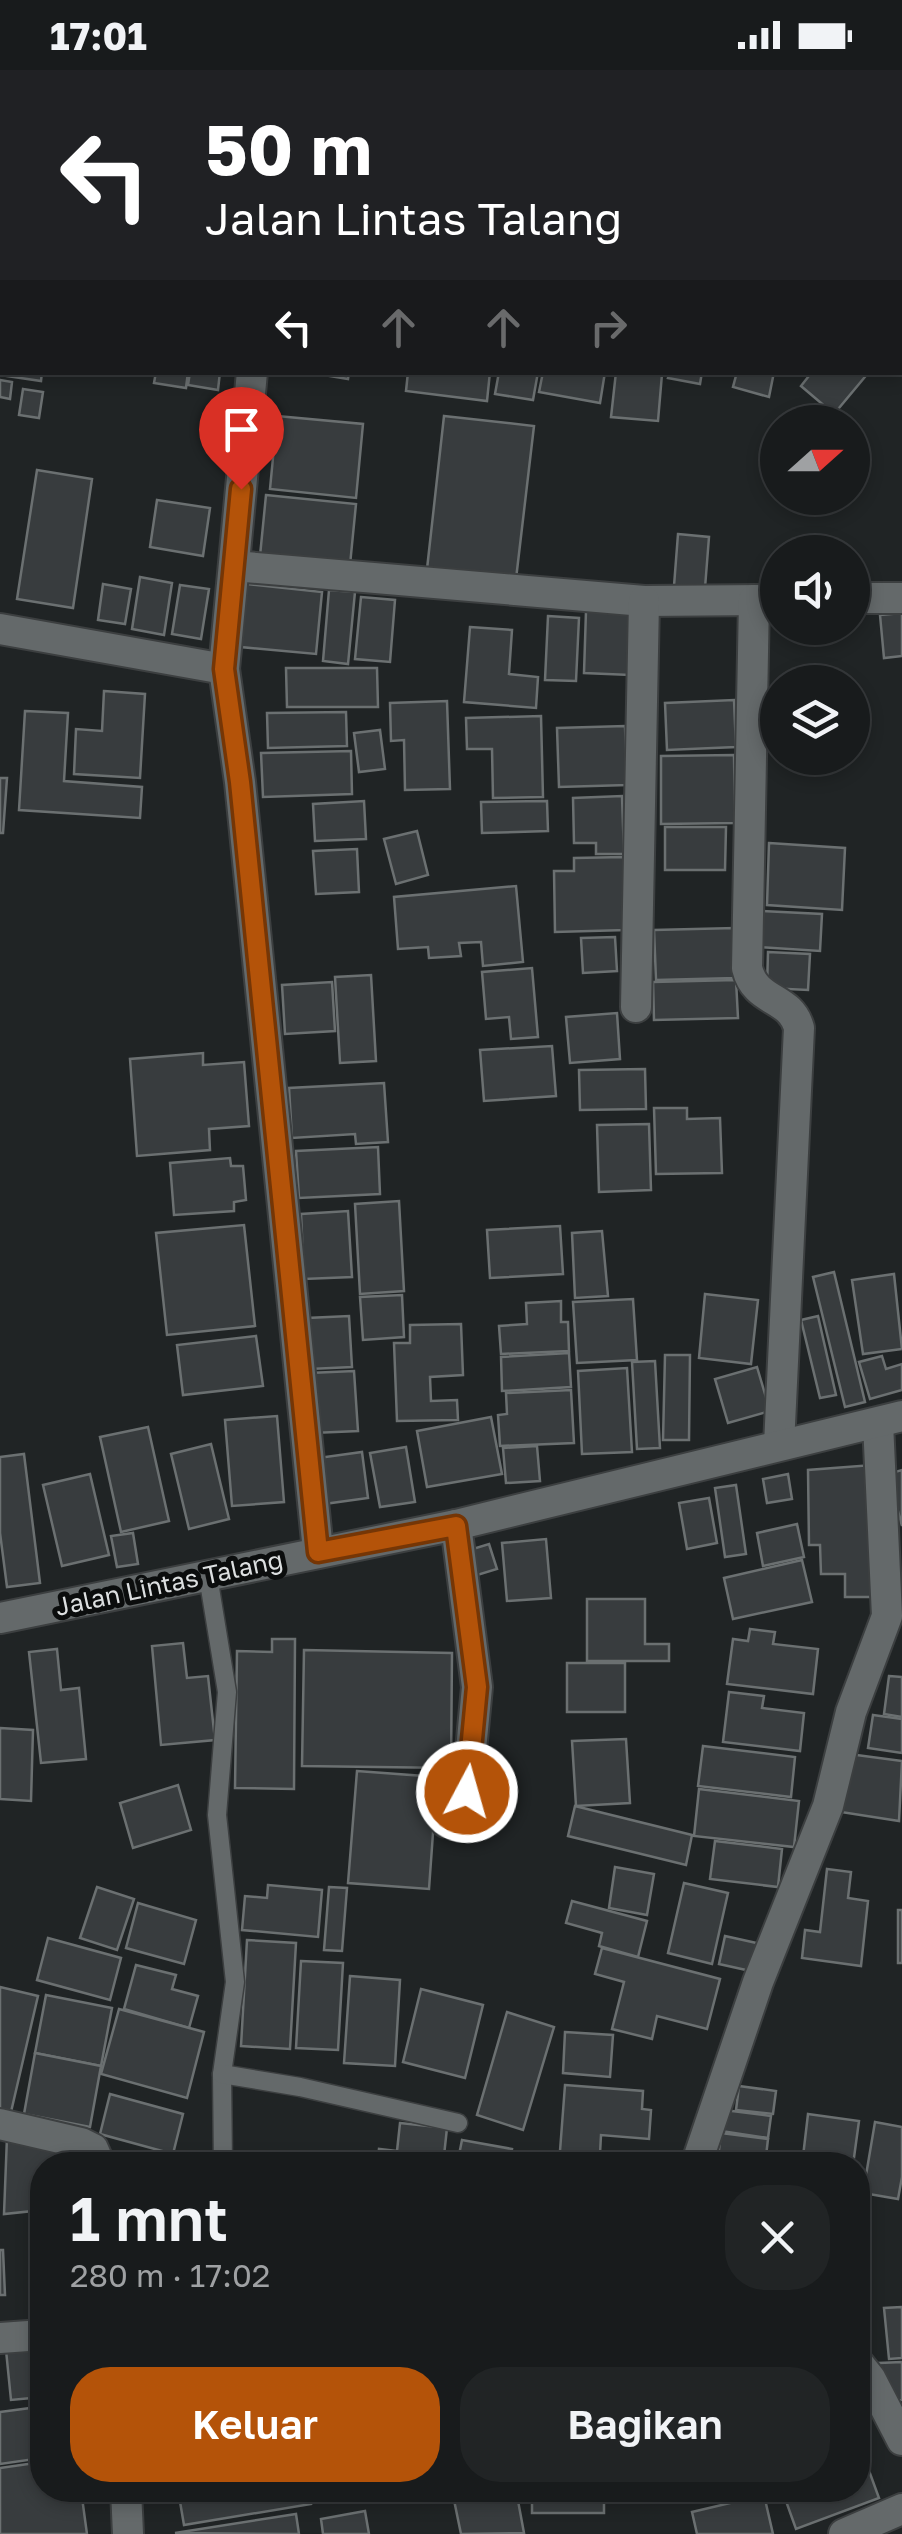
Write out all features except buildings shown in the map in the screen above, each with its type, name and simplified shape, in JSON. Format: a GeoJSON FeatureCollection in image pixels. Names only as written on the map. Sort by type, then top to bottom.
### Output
{"type":"FeatureCollection","features":[{"type":"Feature","properties":{"kind":"street"},"geometry":{"type":"LineString","coordinates":[[252,375],[224,669],[240,782],[318,1552]]}},
{"type":"Feature","properties":{"kind":"street"},"geometry":{"type":"LineString","coordinates":[[234,566],[644,601],[760,600]]}},
{"type":"Feature","properties":{"kind":"street"},"geometry":{"type":"LineString","coordinates":[[870,598],[902,598]]}},
{"type":"Feature","properties":{"kind":"street"},"geometry":{"type":"LineString","coordinates":[[636,1007],[644,601]]}},
{"type":"Feature","properties":{"kind":"street"},"geometry":{"type":"LineString","coordinates":[[0,629],[224,669]]}},
{"type":"Feature","properties":{"kind":"street"},"geometry":{"type":"LineString","coordinates":[[764,645],[747,968],[750,982],[761,994],[788,1007],[799,1028],[779,1445]]}},
{"type":"Feature","properties":{"kind":"street"},"geometry":{"type":"LineString","coordinates":[[700,2152],[758,1982],[828,1806],[850,1712],[887,1616],[890,1420]]}},
{"type":"Feature","properties":{"kind":"street","name":"Jalan Lintas Talang"},"geometry":{"type":"LineString","coordinates":[[0,1618],[456,1526],[890,1420]]}},
{"type":"Feature","properties":{"kind":"street"},"geometry":{"type":"LineString","coordinates":[[446,1822],[467,1792],[477,1687],[456,1526]]}},
{"type":"Feature","properties":{"kind":"street"},"geometry":{"type":"LineString","coordinates":[[0,2124],[80,2143],[94,2152]]}},
{"type":"Feature","properties":{"kind":"street"},"geometry":{"type":"LineString","coordinates":[[0,2338],[30,2337]]}},
{"type":"Feature","properties":{"kind":"street"},"geometry":{"type":"LineString","coordinates":[[870,2378],[902,2440]]}},
{"type":"Feature","properties":{"kind":"street"},"geometry":{"type":"LineString","coordinates":[[127,2502],[128,2534]]}},
{"type":"Feature","properties":{"kind":"street"},"geometry":{"type":"LineString","coordinates":[[844,2534],[902,2509]]}},
{"type":"Feature","properties":{"kind":"lane"},"geometry":{"type":"LineString","coordinates":[[208,1576],[227,1692],[217,1815],[235,1982],[222,2074],[223,2152]]}},
{"type":"Feature","properties":{"kind":"lane"},"geometry":{"type":"LineString","coordinates":[[222,2074],[300,2087],[458,2123]]}},
{"type":"Feature","properties":{"kind":"route"},"geometry":{"type":"LineString","coordinates":[[241,489],[224,669],[240,782],[318,1552],[456,1526],[477,1687],[467,1792]]}}]}
